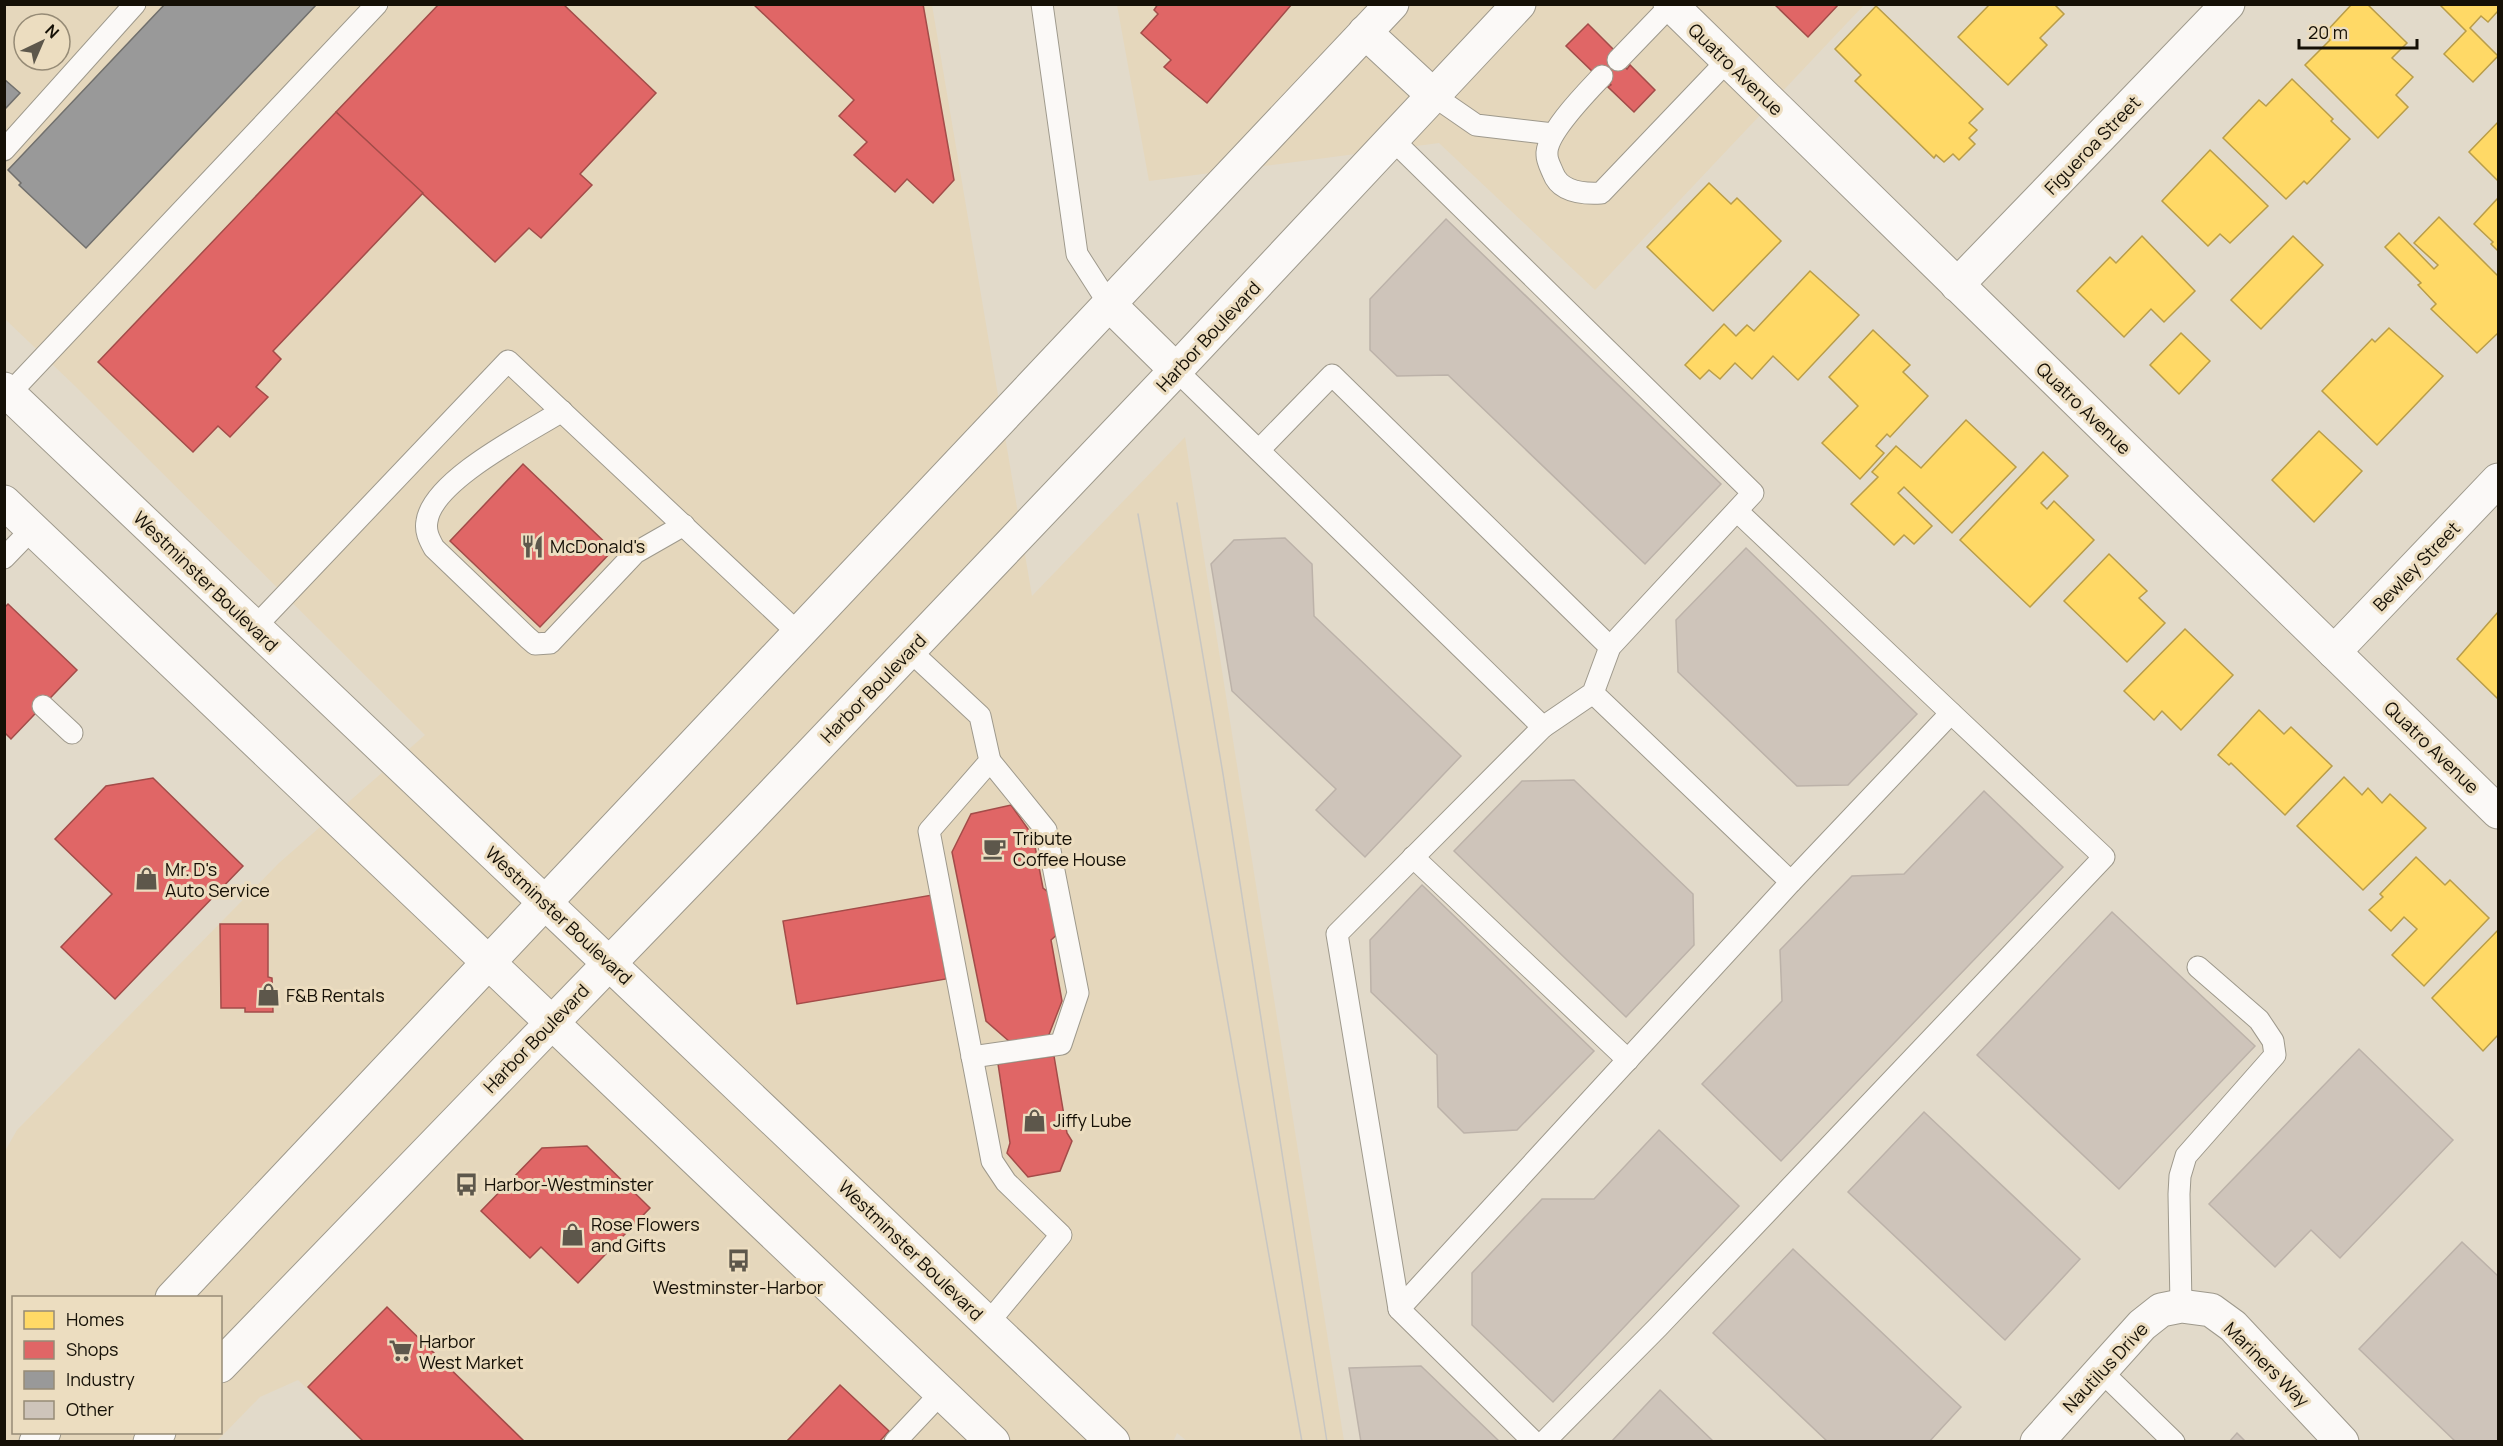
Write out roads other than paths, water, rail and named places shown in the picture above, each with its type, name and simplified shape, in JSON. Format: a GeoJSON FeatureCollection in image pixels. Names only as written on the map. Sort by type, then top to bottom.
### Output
{"type":"FeatureCollection","features":[{"type":"Feature","properties":{"kind":"main road"},"geometry":{"type":"LineString","coordinates":[[174,1296],[797,632],[1392,4]]}},
{"type":"Feature","properties":{"kind":"main road","name":"Harbor Boulevard"},"geometry":{"type":"LineString","coordinates":[[222,1364],[909,650],[1176,370],[1519,4]]}},
{"type":"Feature","properties":{"kind":"main road","name":"Figueroa Street"},"geometry":{"type":"LineString","coordinates":[[1957,285],[2228,4]]}},
{"type":"Feature","properties":{"kind":"main road","name":"Quatro Avenue"},"geometry":{"type":"LineString","coordinates":[[1670,5],[2499,812]]}},
{"type":"Feature","properties":{"kind":"main road"},"geometry":{"type":"LineString","coordinates":[[1365,32],[1434,96]]}},
{"type":"Feature","properties":{"kind":"main road"},"geometry":{"type":"LineString","coordinates":[[1109,304],[1176,370]]}},
{"type":"Feature","properties":{"kind":"main road","name":"Westminster Boulevard"},"geometry":{"type":"LineString","coordinates":[[7,391],[1113,1442]]}},
{"type":"Feature","properties":{"kind":"main road","name":"Bewley Street"},"geometry":{"type":"LineString","coordinates":[[2334,652],[2499,480]]}},
{"type":"Feature","properties":{"kind":"main road"},"geometry":{"type":"LineString","coordinates":[[4,502],[489,960],[993,1442]]}},
{"type":"Feature","properties":{"kind":"main road","name":"Nautilus Drive"},"geometry":{"type":"LineString","coordinates":[[2037,1442],[2142,1325],[2161,1310],[2181,1306]]}},
{"type":"Feature","properties":{"kind":"main road","name":"Mariners Way"},"geometry":{"type":"LineString","coordinates":[[2181,1306],[2211,1311],[2233,1326],[2342,1442]]}},
{"type":"Feature","properties":{"kind":"lane"},"geometry":{"type":"LineString","coordinates":[[4,150],[135,4]]}},
{"type":"Feature","properties":{"kind":"lane"},"geometry":{"type":"LineString","coordinates":[[7,391],[377,4]]}},
{"type":"Feature","properties":{"kind":"lane"},"geometry":{"type":"LineString","coordinates":[[1042,4],[1077,254],[1109,304]]}},
{"type":"Feature","properties":{"kind":"lane"},"geometry":{"type":"LineString","coordinates":[[1618,60],[1670,5]]}},
{"type":"Feature","properties":{"kind":"lane"},"geometry":{"type":"LineString","coordinates":[[1602,76],[1573,107],[1553,134],[1546,154],[1556,180],[1579,194],[1601,193],[1727,61]]}},
{"type":"Feature","properties":{"kind":"lane"},"geometry":{"type":"LineString","coordinates":[[1434,96],[1476,125],[1553,134]]}},
{"type":"Feature","properties":{"kind":"lane"},"geometry":{"type":"LineString","coordinates":[[1393,140],[1753,493],[1610,647],[1593,693],[1543,727],[1337,934],[1399,1309],[1534,1442]]}},
{"type":"Feature","properties":{"kind":"lane"},"geometry":{"type":"LineString","coordinates":[[255,627],[508,361],[797,632]]}},
{"type":"Feature","properties":{"kind":"lane"},"geometry":{"type":"LineString","coordinates":[[1176,370],[1543,727]]}},
{"type":"Feature","properties":{"kind":"lane"},"geometry":{"type":"LineString","coordinates":[[1259,450],[1332,375],[1610,647]]}},
{"type":"Feature","properties":{"kind":"lane"},"geometry":{"type":"LineString","coordinates":[[562,411],[451,483],[434,504],[426,524],[428,537],[434,548],[528,638],[535,644],[550,643],[635,554],[684,525]]}},
{"type":"Feature","properties":{"kind":"lane"},"geometry":{"type":"LineString","coordinates":[[1544,1442],[1675,1309],[2104,857],[1737,511]]}},
{"type":"Feature","properties":{"kind":"lane"},"geometry":{"type":"LineString","coordinates":[[4,558],[33,528]]}},
{"type":"Feature","properties":{"kind":"lane"},"geometry":{"type":"LineString","coordinates":[[909,650],[980,716],[990,761],[1047,830],[1078,993],[1061,1044],[972,1057]]}},
{"type":"Feature","properties":{"kind":"lane"},"geometry":{"type":"LineString","coordinates":[[1593,693],[1791,882]]}},
{"type":"Feature","properties":{"kind":"lane"},"geometry":{"type":"LineString","coordinates":[[43,706],[72,734]]}},
{"type":"Feature","properties":{"kind":"lane"},"geometry":{"type":"LineString","coordinates":[[1399,1309],[1791,882],[1951,713]]}},
{"type":"Feature","properties":{"kind":"lane"},"geometry":{"type":"LineString","coordinates":[[988,1323],[1061,1235],[1006,1182],[992,1161],[928,831],[990,761]]}},
{"type":"Feature","properties":{"kind":"lane"},"geometry":{"type":"LineString","coordinates":[[1413,857],[1628,1060]]}},
{"type":"Feature","properties":{"kind":"lane"},"geometry":{"type":"LineString","coordinates":[[2181,1306],[2179,1194],[2180,1176],[2186,1156],[2275,1055],[2274,1041],[2259,1020],[2198,967]]}},
{"type":"Feature","properties":{"kind":"lane"},"geometry":{"type":"LineString","coordinates":[[2101,1371],[2174,1442]]}},
{"type":"Feature","properties":{"kind":"lane"},"geometry":{"type":"LineString","coordinates":[[895,1442],[942,1392]]}},
{"type":"Feature","properties":{"kind":"tram line"},"geometry":{"type":"LineString","coordinates":[[1177,503],[1223,774],[1327,1442]]}},
{"type":"Feature","properties":{"kind":"tram line"},"geometry":{"type":"LineString","coordinates":[[1138,514],[1302,1442]]}},
{"type":"Feature","properties":{"kind":"place","name":"McDonald's"},"geometry":{"type":"Point","coordinates":[532,546]}},
{"type":"Feature","properties":{"kind":"place","name":"Tribute Coffee House"},"geometry":{"type":"Point","coordinates":[995,848]}},
{"type":"Feature","properties":{"kind":"place","name":"Mr. D's Auto Service"},"geometry":{"type":"Point","coordinates":[147,879]}},
{"type":"Feature","properties":{"kind":"place","name":"F&B Rentals"},"geometry":{"type":"Point","coordinates":[268,995]}},
{"type":"Feature","properties":{"kind":"place","name":"Jiffy Lube"},"geometry":{"type":"Point","coordinates":[1035,1120]}},
{"type":"Feature","properties":{"kind":"place","name":"Harbor-Westminster"},"geometry":{"type":"Point","coordinates":[466,1184]}},
{"type":"Feature","properties":{"kind":"place","name":"Rose Flowers and Gifts"},"geometry":{"type":"Point","coordinates":[573,1234]}},
{"type":"Feature","properties":{"kind":"place","name":"Westminster-Harbor"},"geometry":{"type":"Point","coordinates":[738,1261]}},
{"type":"Feature","properties":{"kind":"place","name":"Harbor West Market"},"geometry":{"type":"Point","coordinates":[401,1351]}}]}
